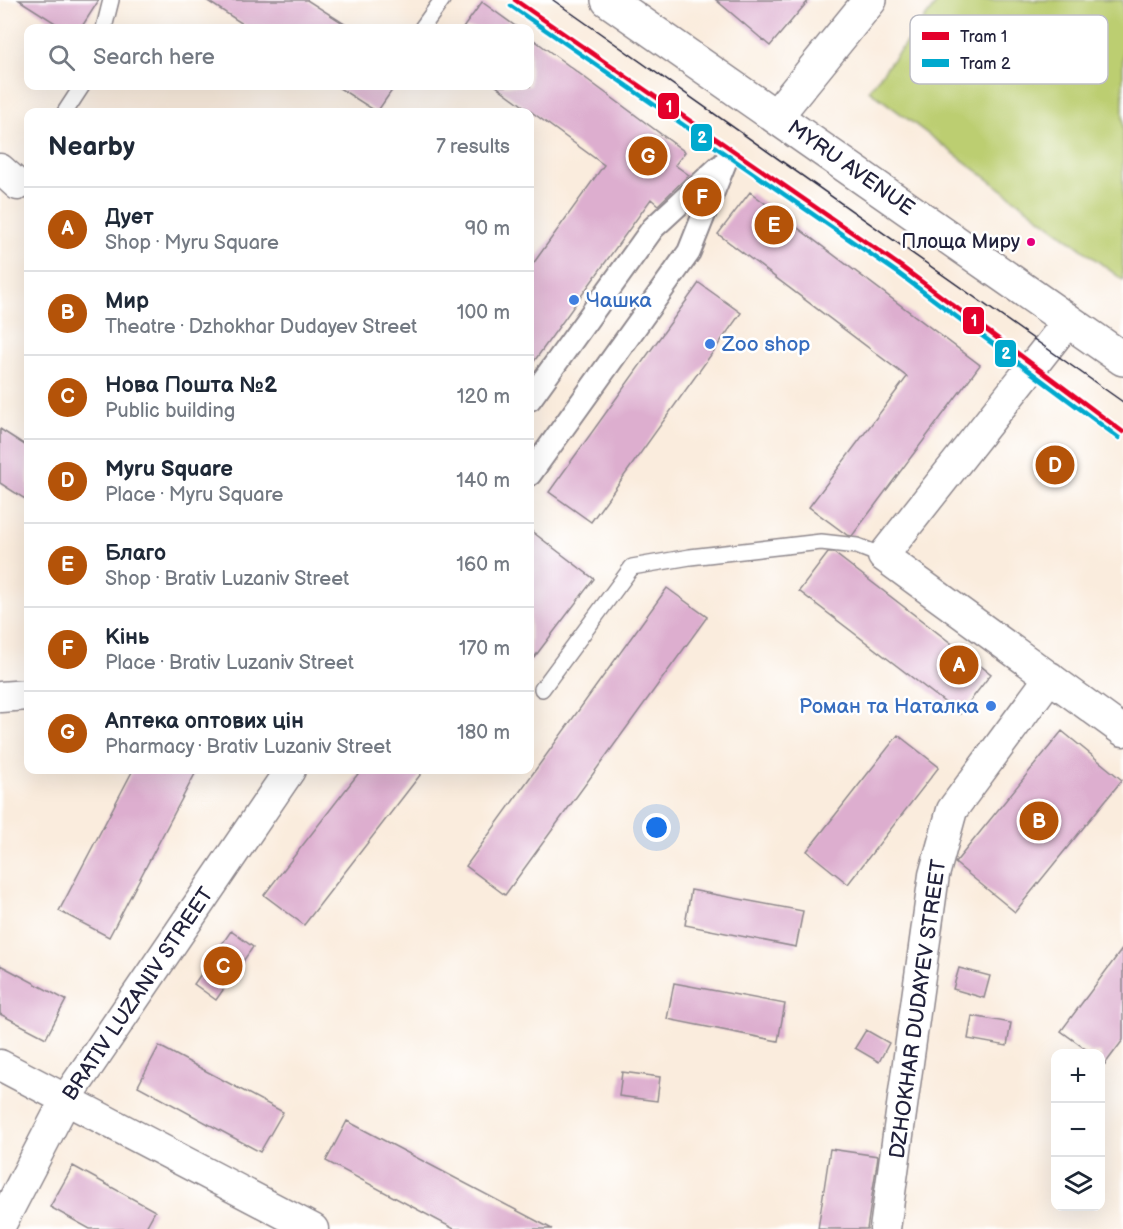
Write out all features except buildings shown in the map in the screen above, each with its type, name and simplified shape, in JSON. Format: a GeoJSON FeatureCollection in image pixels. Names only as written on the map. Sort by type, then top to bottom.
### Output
{"type":"FeatureCollection","features":[{"type":"Feature","properties":{"kind":"main road","name":"MYRU AVENUE"},"geometry":{"type":"LineString","coordinates":[[609,0],[1123,358]]}},
{"type":"Feature","properties":{"kind":"main road"},"geometry":{"type":"LineString","coordinates":[[776,116],[870,0]]}},
{"type":"Feature","properties":{"kind":"street"},"geometry":{"type":"LineString","coordinates":[[534,393],[653,228],[725,162],[689,252],[534,468]]}},
{"type":"Feature","properties":{"kind":"street"},"geometry":{"type":"LineString","coordinates":[[1069,320],[883,556],[1123,731]]}},
{"type":"Feature","properties":{"kind":"street","name":"DZHOKHAR DUDAYEV STREET"},"geometry":{"type":"LineString","coordinates":[[885,1229],[934,875],[952,810],[1050,677]]}},
{"type":"Feature","properties":{"kind":"street"},"geometry":{"type":"LineString","coordinates":[[0,697],[24,695]]}},
{"type":"Feature","properties":{"kind":"street","name":"BRATIV LUZANIV STREET"},"geometry":{"type":"LineString","coordinates":[[0,1226],[66,1099],[287,774]]}},
{"type":"Feature","properties":{"kind":"street"},"geometry":{"type":"LineString","coordinates":[[0,1065],[313,1229]]}},
{"type":"Feature","properties":{"kind":"lane"},"geometry":{"type":"LineString","coordinates":[[105,24],[111,0]]}},
{"type":"Feature","properties":{"kind":"lane"},"geometry":{"type":"LineString","coordinates":[[425,24],[442,0]]}},
{"type":"Feature","properties":{"kind":"lane"},"geometry":{"type":"LineString","coordinates":[[67,108],[79,90]]}},
{"type":"Feature","properties":{"kind":"lane"},"geometry":{"type":"LineString","coordinates":[[542,688],[632,567],[690,556],[821,542],[857,546],[883,556]]}},
{"type":"Feature","properties":{"kind":"green space"},"geometry":{"type":"Polygon","coordinates":[[[939,0],[1123,0],[1123,280],[869,90],[910,37],[910,84],[1108,84],[1108,15],[927,15],[939,0]]]}},
{"type":"Feature","properties":{"kind":"tram line","name":"1"},"geometry":{"type":"LineString","coordinates":[[515,0],[902,267],[1123,432]]}},
{"type":"Feature","properties":{"kind":"tram line"},"geometry":{"type":"LineString","coordinates":[[553,0],[1123,402]]}},
{"type":"Feature","properties":{"kind":"tram line","name":"2"},"geometry":{"type":"LineString","coordinates":[[511,6],[898,273],[1119,438]]}},
{"type":"Feature","properties":{"kind":"place","name":"Аптека оптових цін"},"geometry":{"type":"Point","coordinates":[648,156]}},
{"type":"Feature","properties":{"kind":"place","name":"Кінь"},"geometry":{"type":"Point","coordinates":[702,197]}},
{"type":"Feature","properties":{"kind":"place","name":"Благо"},"geometry":{"type":"Point","coordinates":[774,225]}},
{"type":"Feature","properties":{"kind":"place","name":"Площа Миру"},"geometry":{"type":"Point","coordinates":[1031,242]}},
{"type":"Feature","properties":{"kind":"place","name":"Чашка"},"geometry":{"type":"Point","coordinates":[574,300]}},
{"type":"Feature","properties":{"kind":"place","name":"Zoo shop"},"geometry":{"type":"Point","coordinates":[710,344]}},
{"type":"Feature","properties":{"kind":"place","name":"Myru Square"},"geometry":{"type":"Point","coordinates":[1055,465]}},
{"type":"Feature","properties":{"kind":"place","name":"Дует"},"geometry":{"type":"Point","coordinates":[959,665]}},
{"type":"Feature","properties":{"kind":"place","name":"Роман та Наталка"},"geometry":{"type":"Point","coordinates":[991,706]}},
{"type":"Feature","properties":{"kind":"place","name":"Мир"},"geometry":{"type":"Point","coordinates":[1039,821]}},
{"type":"Feature","properties":{"kind":"place","name":"Нова Пошта №2"},"geometry":{"type":"Point","coordinates":[223,966]}}]}
